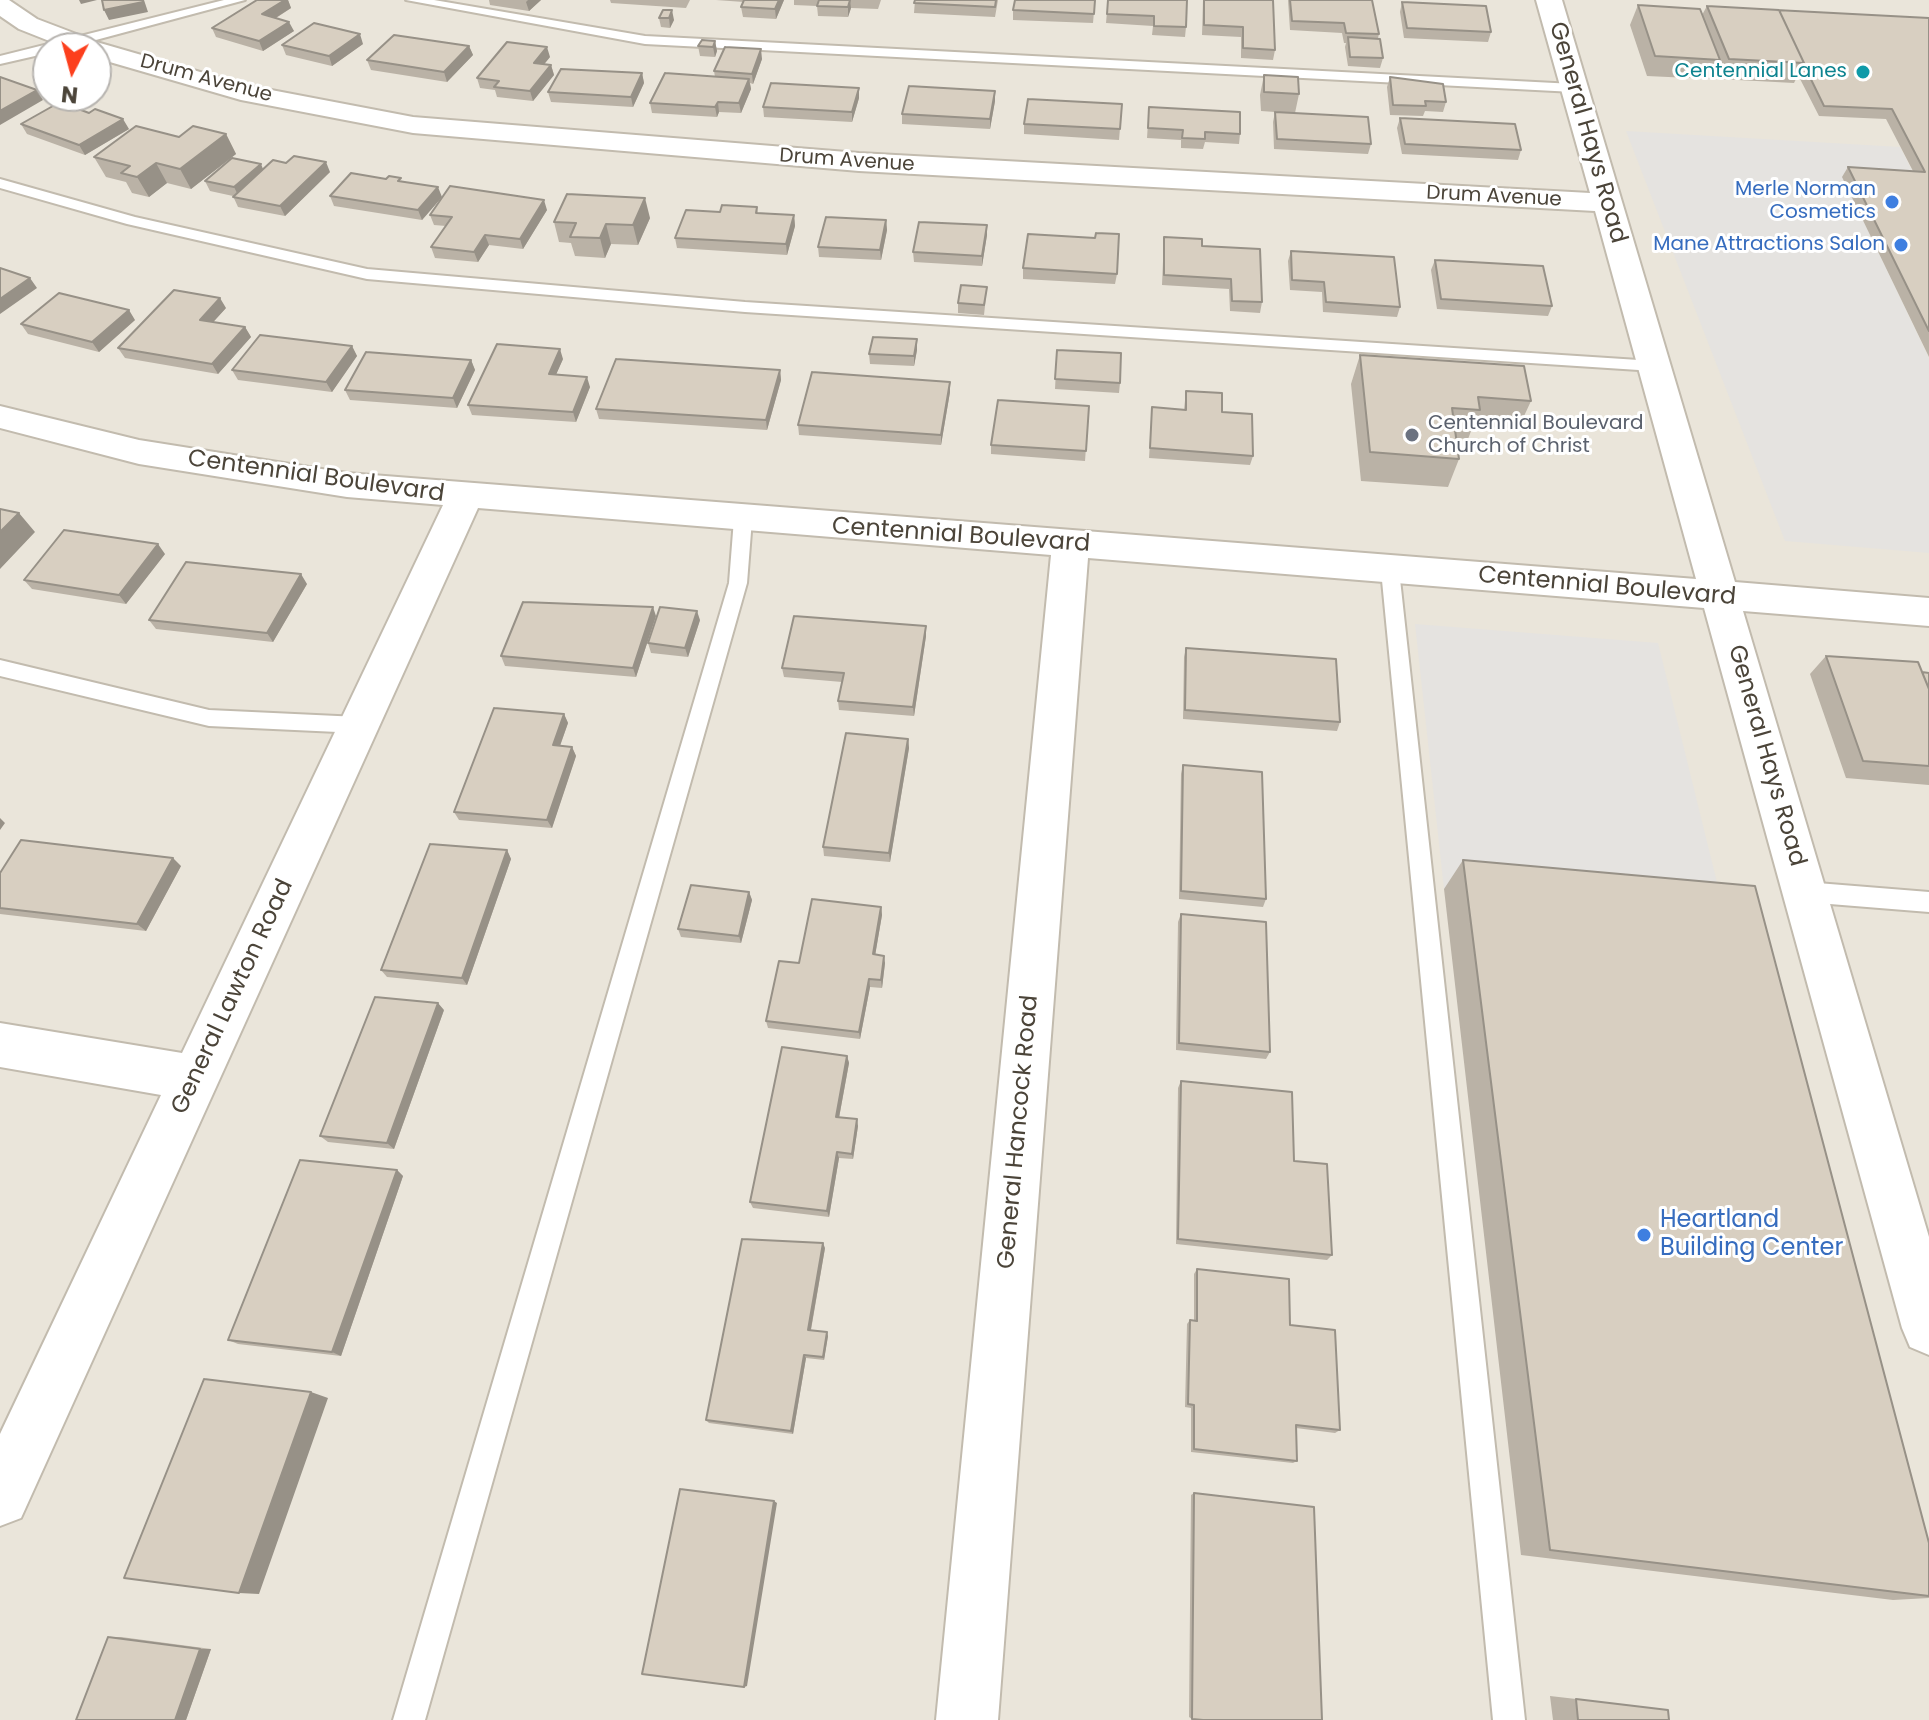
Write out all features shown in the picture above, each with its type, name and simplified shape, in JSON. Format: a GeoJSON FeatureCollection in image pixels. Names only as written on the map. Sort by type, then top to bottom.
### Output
{"type":"FeatureCollection","features":[{"type":"Feature","properties":{"kind":"street","name":"General Hays Road"},"geometry":{"type":"LineString","coordinates":[[1549,0],[1929,1328]]}},
{"type":"Feature","properties":{"kind":"street","name":"Drum Avenue"},"geometry":{"type":"LineString","coordinates":[[0,5],[43,32]]}},
{"type":"Feature","properties":{"kind":"street","name":"Drum Avenue"},"geometry":{"type":"LineString","coordinates":[[112,58],[241,92],[413,125],[859,162],[1607,203]]}},
{"type":"Feature","properties":{"kind":"street","name":"Centennial Boulevard"},"geometry":{"type":"LineString","coordinates":[[0,417],[139,452],[231,469],[465,497],[1929,612]]}},
{"type":"Feature","properties":{"kind":"street","name":"General Lawton Road"},"geometry":{"type":"LineString","coordinates":[[0,1497],[465,497]]}},
{"type":"Feature","properties":{"kind":"street","name":"General Hancock Road"},"geometry":{"type":"LineString","coordinates":[[967,1720],[1071,544]]}},
{"type":"Feature","properties":{"kind":"street"},"geometry":{"type":"LineString","coordinates":[[0,1045],[195,1078]]}},
{"type":"Feature","properties":{"kind":"lane"},"geometry":{"type":"LineString","coordinates":[[112,36],[239,0]]}},
{"type":"Feature","properties":{"kind":"lane"},"geometry":{"type":"LineString","coordinates":[[412,0],[645,40],[1574,88]]}},
{"type":"Feature","properties":{"kind":"lane"},"geometry":{"type":"LineString","coordinates":[[0,60],[32,54]]}},
{"type":"Feature","properties":{"kind":"lane"},"geometry":{"type":"LineString","coordinates":[[0,183],[132,221],[367,274],[745,307],[1654,366]]}},
{"type":"Feature","properties":{"kind":"lane"},"geometry":{"type":"LineString","coordinates":[[409,1720],[738,583],[743,519]]}},
{"type":"Feature","properties":{"kind":"lane"},"geometry":{"type":"LineString","coordinates":[[1390,570],[1509,1720]]}},
{"type":"Feature","properties":{"kind":"lane"},"geometry":{"type":"LineString","coordinates":[[0,668],[209,718],[359,725]]}},
{"type":"Feature","properties":{"kind":"lane"},"geometry":{"type":"LineString","coordinates":[[1805,892],[1929,902]]}},
{"type":"Feature","properties":{"kind":"shaded area"},"geometry":{"type":"Polygon","coordinates":[[[0,0],[1929,0],[1929,1720],[0,1720],[0,0]]]}},
{"type":"Feature","properties":{"kind":"shaded area"},"geometry":{"type":"Polygon","coordinates":[[[1626,131],[1900,147],[1918,182],[1843,178],[1929,358],[1929,553],[1785,541],[1626,131]]]}},
{"type":"Feature","properties":{"kind":"shaded area"},"geometry":{"type":"Polygon","coordinates":[[[1415,624],[1658,643],[1725,915],[1444,889],[1415,624]]]}},
{"type":"Feature","properties":{"kind":"building"},"geometry":{"type":"Polygon","coordinates":[[[102,0],[142,0],[143,2],[104,10],[102,0]]]}},
{"type":"Feature","properties":{"kind":"building"},"geometry":{"type":"Polygon","coordinates":[[[257,0],[285,0],[262,14],[289,22],[259,41],[212,28],[257,0]]]}},
{"type":"Feature","properties":{"kind":"building"},"geometry":{"type":"Polygon","coordinates":[[[744,0],[779,0],[775,9],[741,7],[744,0]]]}},
{"type":"Feature","properties":{"kind":"building"},"geometry":{"type":"Polygon","coordinates":[[[819,0],[850,0],[848,7],[817,6],[819,0]]]}},
{"type":"Feature","properties":{"kind":"building"},"geometry":{"type":"Polygon","coordinates":[[[915,0],[996,0],[995,7],[914,3],[915,0]]]}},
{"type":"Feature","properties":{"kind":"building"},"geometry":{"type":"Polygon","coordinates":[[[1015,0],[1095,0],[1094,14],[1013,10],[1015,0]]]}},
{"type":"Feature","properties":{"kind":"building"},"geometry":{"type":"Polygon","coordinates":[[[1108,0],[1187,0],[1186,27],[1154,26],[1154,16],[1107,14],[1108,0]]]}},
{"type":"Feature","properties":{"kind":"building"},"geometry":{"type":"Polygon","coordinates":[[[1204,0],[1273,0],[1275,50],[1243,48],[1243,27],[1204,25],[1204,0]]]}},
{"type":"Feature","properties":{"kind":"building"},"geometry":{"type":"Polygon","coordinates":[[[1290,0],[1372,0],[1379,34],[1346,33],[1344,23],[1292,21],[1290,0]]]}},
{"type":"Feature","properties":{"kind":"building"},"geometry":{"type":"Polygon","coordinates":[[[1402,2],[1486,6],[1491,32],[1407,28],[1402,2]]]}},
{"type":"Feature","properties":{"kind":"building"},"geometry":{"type":"Polygon","coordinates":[[[1638,5],[1700,9],[1720,60],[1655,56],[1638,5]]]}},
{"type":"Feature","properties":{"kind":"building"},"geometry":{"type":"Polygon","coordinates":[[[1707,6],[1779,10],[1804,63],[1729,59],[1707,6]]]}},
{"type":"Feature","properties":{"kind":"building"},"geometry":{"type":"Polygon","coordinates":[[[663,10],[672,10],[669,18],[659,18],[663,10]]]}},
{"type":"Feature","properties":{"kind":"building"},"geometry":{"type":"Polygon","coordinates":[[[1779,10],[1929,18],[1929,331],[1848,167],[1925,172],[1892,109],[1824,106],[1779,10]]]}},
{"type":"Feature","properties":{"kind":"building"},"geometry":{"type":"Polygon","coordinates":[[[314,23],[360,34],[329,56],[282,45],[314,23]]]}},
{"type":"Feature","properties":{"kind":"building"},"geometry":{"type":"Polygon","coordinates":[[[394,35],[469,46],[444,72],[367,60],[394,35]]]}},
{"type":"Feature","properties":{"kind":"building"},"geometry":{"type":"Polygon","coordinates":[[[1348,37],[1380,39],[1383,58],[1350,57],[1348,37]]]}},
{"type":"Feature","properties":{"kind":"building"},"geometry":{"type":"Polygon","coordinates":[[[702,40],[715,41],[713,47],[698,46],[702,40]]]}},
{"type":"Feature","properties":{"kind":"building"},"geometry":{"type":"Polygon","coordinates":[[[507,42],[547,47],[534,63],[551,65],[530,91],[494,87],[499,81],[477,78],[507,42]]]}},
{"type":"Feature","properties":{"kind":"building"},"geometry":{"type":"Polygon","coordinates":[[[725,47],[761,49],[752,74],[714,71],[725,47]]]}},
{"type":"Feature","properties":{"kind":"building"},"geometry":{"type":"Polygon","coordinates":[[[561,69],[642,73],[631,97],[548,92],[561,69]]]}},
{"type":"Feature","properties":{"kind":"building"},"geometry":{"type":"Polygon","coordinates":[[[665,73],[749,79],[739,103],[718,102],[715,107],[650,103],[665,73]]]}},
{"type":"Feature","properties":{"kind":"building"},"geometry":{"type":"Polygon","coordinates":[[[1264,75],[1298,77],[1299,94],[1264,92],[1264,75]]]}},
{"type":"Feature","properties":{"kind":"building"},"geometry":{"type":"Polygon","coordinates":[[[0,77],[32,88],[32,93],[0,111],[0,77]]]}},
{"type":"Feature","properties":{"kind":"building"},"geometry":{"type":"Polygon","coordinates":[[[1390,77],[1443,84],[1446,102],[1425,101],[1426,106],[1393,105],[1390,77]]]}},
{"type":"Feature","properties":{"kind":"building"},"geometry":{"type":"Polygon","coordinates":[[[771,83],[859,88],[852,112],[763,107],[771,83]]]}},
{"type":"Feature","properties":{"kind":"building"},"geometry":{"type":"Polygon","coordinates":[[[909,86],[995,91],[990,119],[902,114],[909,86]]]}},
{"type":"Feature","properties":{"kind":"building"},"geometry":{"type":"Polygon","coordinates":[[[1028,99],[1122,104],[1120,129],[1024,124],[1028,99]]]}},
{"type":"Feature","properties":{"kind":"building"},"geometry":{"type":"Polygon","coordinates":[[[1149,107],[1240,112],[1240,134],[1205,132],[1205,139],[1182,138],[1183,130],[1148,128],[1149,107]]]}},
{"type":"Feature","properties":{"kind":"building"},"geometry":{"type":"Polygon","coordinates":[[[42,112],[103,112],[123,119],[79,145],[21,124],[42,112]]]}},
{"type":"Feature","properties":{"kind":"building"},"geometry":{"type":"Polygon","coordinates":[[[1275,112],[1368,117],[1371,144],[1277,139],[1275,112]]]}},
{"type":"Feature","properties":{"kind":"building"},"geometry":{"type":"Polygon","coordinates":[[[1400,118],[1515,124],[1521,150],[1405,144],[1400,118]]]}},
{"type":"Feature","properties":{"kind":"building"},"geometry":{"type":"Polygon","coordinates":[[[136,126],[179,137],[193,126],[226,134],[180,169],[156,163],[137,177],[121,173],[130,166],[94,157],[136,126]]]}},
{"type":"Feature","properties":{"kind":"building"},"geometry":{"type":"Polygon","coordinates":[[[294,156],[326,162],[280,206],[233,197],[273,160],[286,163],[294,156]]]}},
{"type":"Feature","properties":{"kind":"building"},"geometry":{"type":"Polygon","coordinates":[[[232,158],[261,164],[234,187],[205,181],[232,158]]]}},
{"type":"Feature","properties":{"kind":"building"},"geometry":{"type":"Polygon","coordinates":[[[351,173],[386,179],[389,176],[401,178],[398,181],[438,187],[418,210],[330,196],[351,173]]]}},
{"type":"Feature","properties":{"kind":"building"},"geometry":{"type":"Polygon","coordinates":[[[450,186],[544,200],[520,239],[485,235],[474,252],[431,247],[452,217],[430,215],[450,186]]]}},
{"type":"Feature","properties":{"kind":"building"},"geometry":{"type":"Polygon","coordinates":[[[567,194],[645,198],[633,225],[606,224],[600,238],[570,237],[576,223],[554,222],[567,194]]]}},
{"type":"Feature","properties":{"kind":"building"},"geometry":{"type":"Polygon","coordinates":[[[722,205],[757,207],[756,213],[794,215],[786,244],[675,238],[686,210],[720,212],[722,205]]]}},
{"type":"Feature","properties":{"kind":"building"},"geometry":{"type":"Polygon","coordinates":[[[826,217],[886,220],[880,250],[818,247],[826,217]]]}},
{"type":"Feature","properties":{"kind":"building"},"geometry":{"type":"Polygon","coordinates":[[[919,222],[987,225],[982,256],[913,252],[919,222]]]}},
{"type":"Feature","properties":{"kind":"building"},"geometry":{"type":"Polygon","coordinates":[[[1096,233],[1119,234],[1117,274],[1023,268],[1028,234],[1095,238],[1096,233]]]}},
{"type":"Feature","properties":{"kind":"building"},"geometry":{"type":"Polygon","coordinates":[[[1164,237],[1202,239],[1202,246],[1260,249],[1262,302],[1232,301],[1231,279],[1164,275],[1164,237]]]}},
{"type":"Feature","properties":{"kind":"building"},"geometry":{"type":"Polygon","coordinates":[[[1291,251],[1394,257],[1400,307],[1326,302],[1324,282],[1292,280],[1291,251]]]}},
{"type":"Feature","properties":{"kind":"building"},"geometry":{"type":"Polygon","coordinates":[[[1435,260],[1543,266],[1552,306],[1441,299],[1435,260]]]}},
{"type":"Feature","properties":{"kind":"building"},"geometry":{"type":"Polygon","coordinates":[[[0,268],[30,278],[0,299],[0,268]]]}},
{"type":"Feature","properties":{"kind":"building"},"geometry":{"type":"Polygon","coordinates":[[[961,285],[987,287],[984,305],[958,303],[961,285]]]}},
{"type":"Feature","properties":{"kind":"building"},"geometry":{"type":"Polygon","coordinates":[[[174,290],[220,298],[200,320],[245,327],[212,364],[118,348],[174,290]]]}},
{"type":"Feature","properties":{"kind":"building"},"geometry":{"type":"Polygon","coordinates":[[[59,293],[129,310],[92,342],[21,324],[59,293]]]}},
{"type":"Feature","properties":{"kind":"building"},"geometry":{"type":"Polygon","coordinates":[[[260,335],[352,346],[326,382],[232,370],[260,335]]]}},
{"type":"Feature","properties":{"kind":"building"},"geometry":{"type":"Polygon","coordinates":[[[873,337],[917,339],[914,356],[869,354],[873,337]]]}},
{"type":"Feature","properties":{"kind":"building"},"geometry":{"type":"Polygon","coordinates":[[[497,344],[560,349],[549,374],[587,377],[573,412],[468,405],[497,344]]]}},
{"type":"Feature","properties":{"kind":"building"},"geometry":{"type":"Polygon","coordinates":[[[1057,350],[1121,353],[1120,383],[1055,379],[1057,350]]]}},
{"type":"Feature","properties":{"kind":"building"},"geometry":{"type":"Polygon","coordinates":[[[366,352],[471,360],[453,398],[345,390],[366,352]]]}},
{"type":"Feature","properties":{"kind":"building"},"geometry":{"type":"Polygon","coordinates":[[[1360,355],[1524,366],[1531,401],[1478,397],[1480,410],[1452,408],[1459,459],[1370,452],[1360,355]]]}},
{"type":"Feature","properties":{"kind":"building"},"geometry":{"type":"Polygon","coordinates":[[[616,359],[780,370],[766,420],[596,409],[616,359]]]}},
{"type":"Feature","properties":{"kind":"building"},"geometry":{"type":"Polygon","coordinates":[[[812,372],[950,382],[941,435],[798,425],[812,372]]]}},
{"type":"Feature","properties":{"kind":"building"},"geometry":{"type":"Polygon","coordinates":[[[1186,391],[1222,393],[1222,412],[1252,414],[1253,456],[1150,448],[1152,407],[1186,410],[1186,391]]]}},
{"type":"Feature","properties":{"kind":"building"},"geometry":{"type":"Polygon","coordinates":[[[998,400],[1089,406],[1086,451],[991,445],[998,400]]]}},
{"type":"Feature","properties":{"kind":"building"},"geometry":{"type":"Polygon","coordinates":[[[0,509],[19,513],[0,532],[0,509]]]}},
{"type":"Feature","properties":{"kind":"building"},"geometry":{"type":"Polygon","coordinates":[[[64,530],[158,544],[119,595],[24,580],[64,530]]]}},
{"type":"Feature","properties":{"kind":"building"},"geometry":{"type":"Polygon","coordinates":[[[186,562],[301,574],[267,633],[149,620],[186,562]]]}},
{"type":"Feature","properties":{"kind":"building"},"geometry":{"type":"Polygon","coordinates":[[[523,602],[653,607],[633,668],[501,656],[523,602]]]}},
{"type":"Feature","properties":{"kind":"building"},"geometry":{"type":"Polygon","coordinates":[[[660,607],[697,611],[685,648],[648,643],[660,607]]]}},
{"type":"Feature","properties":{"kind":"building"},"geometry":{"type":"Polygon","coordinates":[[[794,616],[926,626],[913,707],[838,701],[844,673],[782,668],[794,616]]]}},
{"type":"Feature","properties":{"kind":"building"},"geometry":{"type":"Polygon","coordinates":[[[1186,648],[1336,659],[1340,722],[1185,710],[1186,648]]]}},
{"type":"Feature","properties":{"kind":"building"},"geometry":{"type":"Polygon","coordinates":[[[1826,656],[1918,662],[1929,689],[1929,766],[1863,761],[1826,656]]]}},
{"type":"Feature","properties":{"kind":"building"},"geometry":{"type":"Polygon","coordinates":[[[1922,672],[1929,673],[1929,689],[1922,672]]]}},
{"type":"Feature","properties":{"kind":"building"},"geometry":{"type":"Polygon","coordinates":[[[494,708],[564,714],[553,745],[572,747],[547,820],[454,812],[494,708]]]}},
{"type":"Feature","properties":{"kind":"building"},"geometry":{"type":"Polygon","coordinates":[[[846,733],[908,739],[889,853],[823,847],[846,733]]]}},
{"type":"Feature","properties":{"kind":"building"},"geometry":{"type":"Polygon","coordinates":[[[1183,765],[1262,772],[1266,899],[1181,891],[1183,765]]]}},
{"type":"Feature","properties":{"kind":"building"},"geometry":{"type":"Polygon","coordinates":[[[21,840],[173,858],[137,924],[0,908],[0,873],[21,840]]]}},
{"type":"Feature","properties":{"kind":"building"},"geometry":{"type":"Polygon","coordinates":[[[430,844],[507,850],[462,978],[381,970],[430,844]]]}},
{"type":"Feature","properties":{"kind":"building","name":"Heartland Building Center"},"geometry":{"type":"Polygon","coordinates":[[[1463,860],[1755,886],[1929,1543],[1929,1596],[1550,1550],[1463,860]]]}},
{"type":"Feature","properties":{"kind":"building"},"geometry":{"type":"Polygon","coordinates":[[[691,885],[749,892],[739,936],[678,929],[691,885]]]}},
{"type":"Feature","properties":{"kind":"building"},"geometry":{"type":"Polygon","coordinates":[[[812,899],[881,907],[873,954],[884,956],[881,980],[869,979],[859,1032],[766,1021],[779,961],[799,963],[812,899]]]}},
{"type":"Feature","properties":{"kind":"building"},"geometry":{"type":"Polygon","coordinates":[[[1181,914],[1266,922],[1270,1052],[1179,1043],[1181,914]]]}},
{"type":"Feature","properties":{"kind":"building"},"geometry":{"type":"Polygon","coordinates":[[[375,997],[438,1003],[387,1143],[320,1136],[375,997]]]}},
{"type":"Feature","properties":{"kind":"building"},"geometry":{"type":"Polygon","coordinates":[[[782,1047],[847,1056],[836,1117],[857,1119],[852,1154],[837,1152],[827,1211],[750,1202],[782,1047]]]}},
{"type":"Feature","properties":{"kind":"building"},"geometry":{"type":"Polygon","coordinates":[[[1181,1081],[1292,1092],[1294,1161],[1327,1164],[1332,1255],[1178,1239],[1181,1081]]]}},
{"type":"Feature","properties":{"kind":"building"},"geometry":{"type":"Polygon","coordinates":[[[300,1160],[397,1170],[332,1352],[228,1340],[300,1160]]]}},
{"type":"Feature","properties":{"kind":"building"},"geometry":{"type":"Polygon","coordinates":[[[742,1239],[823,1243],[808,1330],[827,1332],[823,1357],[804,1355],[791,1431],[706,1420],[742,1239]]]}},
{"type":"Feature","properties":{"kind":"building"},"geometry":{"type":"Polygon","coordinates":[[[1197,1269],[1289,1279],[1290,1325],[1335,1330],[1340,1430],[1296,1425],[1297,1461],[1194,1449],[1194,1405],[1188,1404],[1190,1320],[1197,1321],[1197,1269]]]}},
{"type":"Feature","properties":{"kind":"building"},"geometry":{"type":"Polygon","coordinates":[[[204,1379],[311,1392],[239,1593],[124,1578],[204,1379]]]}},
{"type":"Feature","properties":{"kind":"building"},"geometry":{"type":"Polygon","coordinates":[[[680,1489],[774,1501],[744,1687],[642,1674],[680,1489]]]}},
{"type":"Feature","properties":{"kind":"building"},"geometry":{"type":"Polygon","coordinates":[[[1194,1493],[1314,1507],[1322,1720],[1192,1719],[1194,1493]]]}},
{"type":"Feature","properties":{"kind":"building"},"geometry":{"type":"Polygon","coordinates":[[[108,1637],[200,1649],[175,1720],[76,1720],[108,1637]]]}},
{"type":"Feature","properties":{"kind":"building"},"geometry":{"type":"Polygon","coordinates":[[[1576,1699],[1668,1710],[1669,1720],[1578,1720],[1576,1699]]]}},
{"type":"Feature","properties":{"kind":"place","name":"Centennial Lanes"},"geometry":{"type":"Point","coordinates":[1863,72]}},
{"type":"Feature","properties":{"kind":"place","name":"Merle Norman Cosmetics"},"geometry":{"type":"Point","coordinates":[1892,202]}},
{"type":"Feature","properties":{"kind":"place","name":"Mane Attractions Salon"},"geometry":{"type":"Point","coordinates":[1901,245]}},
{"type":"Feature","properties":{"kind":"place","name":"Centennial Boulevard Church of Christ"},"geometry":{"type":"Point","coordinates":[1412,435]}},
{"type":"Feature","properties":{"kind":"place","name":"Heartland Building Center"},"geometry":{"type":"Point","coordinates":[1644,1235]}}]}
